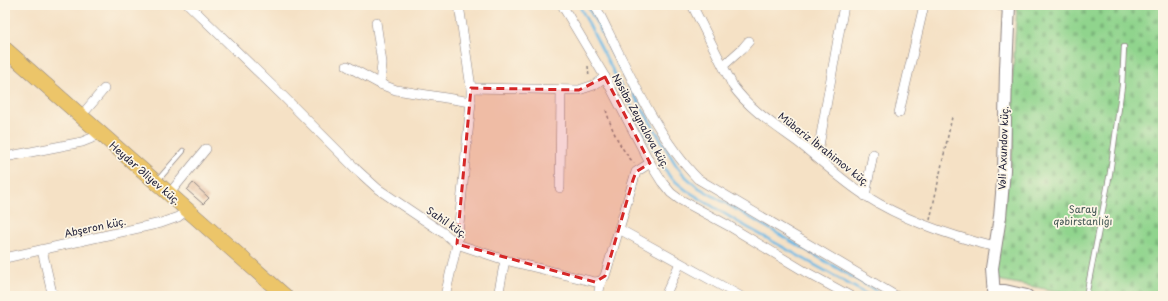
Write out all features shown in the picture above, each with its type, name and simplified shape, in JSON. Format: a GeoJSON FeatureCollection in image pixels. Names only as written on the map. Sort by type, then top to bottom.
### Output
{"type":"FeatureCollection","features":[{"type":"Feature","properties":{"kind":"main road","name":"Heydər Əliyev küç."},"geometry":{"type":"LineString","coordinates":[[7,55],[80,116],[286,296]]}},
{"type":"Feature","properties":{"kind":"street","name":"Sahil küç."},"geometry":{"type":"LineString","coordinates":[[189,5],[256,69],[357,170],[378,188],[445,234],[457,244],[505,260],[595,282],[601,281]]}},
{"type":"Feature","properties":{"kind":"street"},"geometry":{"type":"LineString","coordinates":[[445,296],[457,244],[472,88],[459,5]]}},
{"type":"Feature","properties":{"kind":"street","name":"Nəsibə Zeynalova küç."},"geometry":{"type":"LineString","coordinates":[[562,5],[605,77],[650,163],[671,193],[804,271],[850,296]]}},
{"type":"Feature","properties":{"kind":"street"},"geometry":{"type":"LineString","coordinates":[[595,5],[641,95],[664,135],[685,165],[698,179],[896,296]]}},
{"type":"Feature","properties":{"kind":"street","name":"Mübariz İbrahimov küç."},"geometry":{"type":"LineString","coordinates":[[692,5],[724,65],[733,86],[740,96],[750,106],[814,155],[840,178],[877,203],[929,227],[965,240],[995,247]]}},
{"type":"Feature","properties":{"kind":"street"},"geometry":{"type":"LineString","coordinates":[[814,155],[819,146],[844,5]]}},
{"type":"Feature","properties":{"kind":"street"},"geometry":{"type":"LineString","coordinates":[[899,113],[924,5]]}},
{"type":"Feature","properties":{"kind":"street","name":"Vəli Axundov küç."},"geometry":{"type":"LineString","coordinates":[[994,294],[992,268],[1000,217],[1004,170],[1006,69],[1005,6]]}},
{"type":"Feature","properties":{"kind":"street"},"geometry":{"type":"LineString","coordinates":[[376,22],[382,63],[380,84]]}},
{"type":"Feature","properties":{"kind":"street"},"geometry":{"type":"LineString","coordinates":[[724,65],[743,48],[748,40]]}},
{"type":"Feature","properties":{"kind":"street"},"geometry":{"type":"LineString","coordinates":[[347,66],[380,84],[396,90],[471,102]]}},
{"type":"Feature","properties":{"kind":"street"},"geometry":{"type":"LineString","coordinates":[[472,88],[579,90],[588,88],[605,77]]}},
{"type":"Feature","properties":{"kind":"street"},"geometry":{"type":"LineString","coordinates":[[80,116],[104,89]]}},
{"type":"Feature","properties":{"kind":"street"},"geometry":{"type":"LineString","coordinates":[[560,188],[561,90]]}},
{"type":"Feature","properties":{"kind":"street"},"geometry":{"type":"LineString","coordinates":[[5,157],[82,142],[92,138],[98,132]]}},
{"type":"Feature","properties":{"kind":"street"},"geometry":{"type":"LineString","coordinates":[[169,194],[206,150]]}},
{"type":"Feature","properties":{"kind":"street"},"geometry":{"type":"LineString","coordinates":[[865,196],[873,154]]}},
{"type":"Feature","properties":{"kind":"street"},"geometry":{"type":"LineString","coordinates":[[598,296],[601,281],[605,276],[636,172],[640,168],[650,163]]}},
{"type":"Feature","properties":{"kind":"street","name":"Abşeron küç."},"geometry":{"type":"LineString","coordinates":[[5,258],[161,223],[178,217],[187,210]]}},
{"type":"Feature","properties":{"kind":"street"},"geometry":{"type":"LineString","coordinates":[[619,229],[740,296]]}},
{"type":"Feature","properties":{"kind":"street"},"geometry":{"type":"LineString","coordinates":[[42,250],[52,293]]}},
{"type":"Feature","properties":{"kind":"street"},"geometry":{"type":"LineString","coordinates":[[498,296],[505,260]]}},
{"type":"Feature","properties":{"kind":"street"},"geometry":{"type":"LineString","coordinates":[[665,296],[680,263]]}},
{"type":"Feature","properties":{"kind":"street"},"geometry":{"type":"LineString","coordinates":[[994,294],[1005,291],[1027,296]]}},
{"type":"Feature","properties":{"kind":"lane"},"geometry":{"type":"LineString","coordinates":[[1086,296],[1110,173],[1122,86],[1124,47]]}},
{"type":"Feature","properties":{"kind":"lane"},"geometry":{"type":"LineString","coordinates":[[156,183],[183,151]]}},
{"type":"Feature","properties":{"kind":"path"},"geometry":{"type":"LineString","coordinates":[[606,110],[619,145],[640,168]]}},
{"type":"Feature","properties":{"kind":"path"},"geometry":{"type":"LineString","coordinates":[[929,227],[952,117]]}},
{"type":"Feature","properties":{"kind":"highlighted area"},"geometry":{"type":"Polygon","coordinates":[[[605,77],[650,163],[636,172],[605,276],[595,282],[457,244],[471,88],[579,90],[605,77]]]}},
{"type":"Feature","properties":{"kind":"green space","name":"Saray qəbirstanlığı"},"geometry":{"type":"Polygon","coordinates":[[[1017,5],[1163,5],[1163,296],[1083,296],[998,280],[994,269],[1014,140],[1010,118],[1017,5]]]}},
{"type":"Feature","properties":{"kind":"building"},"geometry":{"type":"Polygon","coordinates":[[[193,183],[209,198],[203,204],[187,190],[193,183]]]}},
{"type":"Feature","properties":{"kind":"waterway"},"geometry":{"type":"LineString","coordinates":[[579,5],[657,156],[670,177],[686,190],[738,222],[870,296]]}},
{"type":"Feature","properties":{"kind":"waterway"},"geometry":{"type":"LineString","coordinates":[[587,5],[633,93],[676,165],[684,175],[696,186],[885,296]]}}]}
